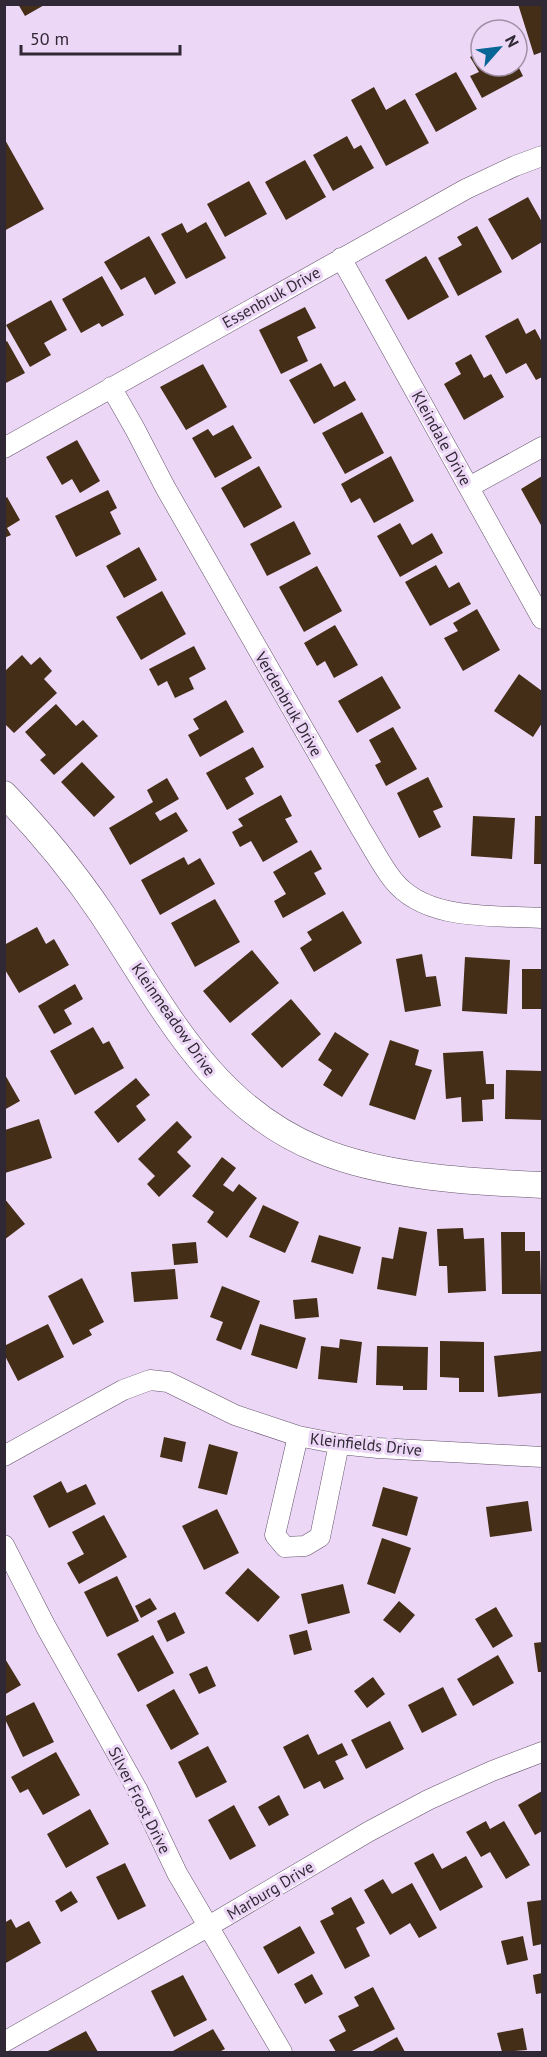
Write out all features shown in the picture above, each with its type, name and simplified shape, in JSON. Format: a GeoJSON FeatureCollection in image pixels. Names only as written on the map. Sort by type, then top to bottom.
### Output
{"type":"FeatureCollection","features":[{"type":"Feature","properties":{"kind":"street","name":"Essenbruk Drive"},"geometry":{"type":"LineString","coordinates":[[4,448],[466,189],[515,166],[543,156]]}},
{"type":"Feature","properties":{"kind":"street","name":"Kleindale Drive"},"geometry":{"type":"LineString","coordinates":[[341,258],[543,619]]}},
{"type":"Feature","properties":{"kind":"street","name":"Verdenbruk Drive"},"geometry":{"type":"LineString","coordinates":[[111,387],[165,487],[393,880],[407,894],[426,904],[446,910],[543,918]]}},
{"type":"Feature","properties":{"kind":"street"},"geometry":{"type":"LineString","coordinates":[[469,487],[543,447]]}},
{"type":"Feature","properties":{"kind":"street","name":"Kleinmeadow Drive"},"geometry":{"type":"LineString","coordinates":[[4,794],[69,869],[202,1064],[222,1086],[260,1118],[293,1138],[319,1150],[372,1167],[543,1185]]}},
{"type":"Feature","properties":{"kind":"street","name":"Kleinfields Drive"},"geometry":{"type":"LineString","coordinates":[[4,1456],[123,1390],[150,1380],[168,1382],[236,1415],[298,1436],[339,1444],[378,1448],[543,1457]]}},
{"type":"Feature","properties":{"kind":"street"},"geometry":{"type":"LineString","coordinates":[[298,1436],[275,1535],[285,1547],[305,1546],[320,1536],[339,1444]]}},
{"type":"Feature","properties":{"kind":"street","name":"Silver Frost Drive"},"geometry":{"type":"LineString","coordinates":[[4,1545],[46,1627],[138,1791],[177,1873],[282,2052]]}},
{"type":"Feature","properties":{"kind":"street","name":"Marburg Drive"},"geometry":{"type":"LineString","coordinates":[[4,2042],[209,1926],[368,1832],[428,1800],[492,1771],[543,1752]]}},
{"type":"Feature","properties":{"kind":"building"},"geometry":{"type":"Polygon","coordinates":[[[18,4],[46,4],[25,16],[18,4]]]}},
{"type":"Feature","properties":{"kind":"building"},"geometry":{"type":"Polygon","coordinates":[[[518,4],[542,4],[542,52],[534,55],[529,39],[529,18],[522,18],[518,4]]]}},
{"type":"Feature","properties":{"kind":"building"},"geometry":{"type":"Polygon","coordinates":[[[456,72],[477,109],[436,132],[415,94],[456,72]]]}},
{"type":"Feature","properties":{"kind":"building"},"geometry":{"type":"Polygon","coordinates":[[[471,78],[519,78],[482,98],[471,78]]]}},
{"type":"Feature","properties":{"kind":"building"},"geometry":{"type":"Polygon","coordinates":[[[374,87],[386,110],[405,99],[429,143],[386,166],[351,100],[374,87]]]}},
{"type":"Feature","properties":{"kind":"building"},"geometry":{"type":"Polygon","coordinates":[[[347,136],[354,149],[361,145],[374,168],[333,191],[313,155],[347,136]]]}},
{"type":"Feature","properties":{"kind":"building"},"geometry":{"type":"Polygon","coordinates":[[[4,138],[44,209],[4,231],[4,138]]]}},
{"type":"Feature","properties":{"kind":"building"},"geometry":{"type":"Polygon","coordinates":[[[305,160],[326,197],[286,220],[265,182],[305,160]]]}},
{"type":"Feature","properties":{"kind":"building"},"geometry":{"type":"Polygon","coordinates":[[[249,181],[267,214],[225,237],[207,204],[249,181]]]}},
{"type":"Feature","properties":{"kind":"building"},"geometry":{"type":"Polygon","coordinates":[[[528,197],[542,222],[542,242],[512,260],[488,219],[528,197]]]}},
{"type":"Feature","properties":{"kind":"building"},"geometry":{"type":"Polygon","coordinates":[[[206,222],[226,258],[186,279],[161,234],[182,223],[187,233],[206,222]]]}},
{"type":"Feature","properties":{"kind":"building"},"geometry":{"type":"Polygon","coordinates":[[[477,226],[502,272],[458,296],[438,258],[462,245],[457,237],[477,226]]]}},
{"type":"Feature","properties":{"kind":"building"},"geometry":{"type":"Polygon","coordinates":[[[149,236],[176,283],[155,295],[145,277],[121,290],[104,262],[149,236]]]}},
{"type":"Feature","properties":{"kind":"building"},"geometry":{"type":"Polygon","coordinates":[[[426,256],[449,297],[408,320],[385,280],[426,256]]]}},
{"type":"Feature","properties":{"kind":"building"},"geometry":{"type":"Polygon","coordinates":[[[102,276],[124,315],[102,327],[99,323],[81,333],[62,299],[102,276]]]}},
{"type":"Feature","properties":{"kind":"building"},"geometry":{"type":"Polygon","coordinates":[[[51,300],[67,330],[44,343],[51,355],[30,367],[6,325],[51,300]]]}},
{"type":"Feature","properties":{"kind":"building"},"geometry":{"type":"Polygon","coordinates":[[[305,307],[316,328],[297,337],[308,361],[281,374],[259,330],[305,307]]]}},
{"type":"Feature","properties":{"kind":"building"},"geometry":{"type":"Polygon","coordinates":[[[518,318],[526,334],[535,329],[542,342],[542,377],[536,380],[526,363],[506,374],[485,336],[518,318]]]}},
{"type":"Feature","properties":{"kind":"building"},"geometry":{"type":"Polygon","coordinates":[[[7,341],[25,373],[4,384],[4,343],[7,341]]]}},
{"type":"Feature","properties":{"kind":"building"},"geometry":{"type":"Polygon","coordinates":[[[471,354],[484,378],[491,374],[504,397],[464,420],[444,384],[461,374],[455,363],[471,354]]]}},
{"type":"Feature","properties":{"kind":"building"},"geometry":{"type":"Polygon","coordinates":[[[321,363],[334,387],[345,381],[356,400],[314,424],[289,380],[321,363]]]}},
{"type":"Feature","properties":{"kind":"building"},"geometry":{"type":"Polygon","coordinates":[[[203,364],[227,407],[186,430],[160,387],[203,364]]]}},
{"type":"Feature","properties":{"kind":"building"},"geometry":{"type":"Polygon","coordinates":[[[362,412],[384,453],[345,474],[322,433],[362,412]]]}},
{"type":"Feature","properties":{"kind":"building"},"geometry":{"type":"Polygon","coordinates":[[[233,425],[252,458],[215,478],[192,438],[208,429],[213,436],[233,425]]]}},
{"type":"Feature","properties":{"kind":"building"},"geometry":{"type":"Polygon","coordinates":[[[77,440],[100,481],[80,493],[72,479],[62,485],[46,457],[77,440]]]}},
{"type":"Feature","properties":{"kind":"building"},"geometry":{"type":"Polygon","coordinates":[[[391,456],[414,501],[374,523],[360,498],[351,503],[341,484],[391,456]]]}},
{"type":"Feature","properties":{"kind":"building"},"geometry":{"type":"Polygon","coordinates":[[[259,466],[282,507],[244,528],[221,488],[259,466]]]}},
{"type":"Feature","properties":{"kind":"building"},"geometry":{"type":"Polygon","coordinates":[[[542,476],[542,527],[521,489],[542,476]]]}},
{"type":"Feature","properties":{"kind":"building"},"geometry":{"type":"Polygon","coordinates":[[[108,490],[117,508],[110,512],[121,534],[76,557],[55,516],[108,490]]]}},
{"type":"Feature","properties":{"kind":"building"},"geometry":{"type":"Polygon","coordinates":[[[7,497],[20,520],[7,528],[11,535],[4,538],[4,499],[7,497]]]}},
{"type":"Feature","properties":{"kind":"building"},"geometry":{"type":"Polygon","coordinates":[[[294,521],[311,554],[267,576],[250,544],[294,521]]]}},
{"type":"Feature","properties":{"kind":"building"},"geometry":{"type":"Polygon","coordinates":[[[400,523],[412,545],[432,533],[443,553],[400,577],[377,536],[400,523]]]}},
{"type":"Feature","properties":{"kind":"building"},"geometry":{"type":"Polygon","coordinates":[[[139,547],[157,580],[124,598],[106,566],[139,547]]]}},
{"type":"Feature","properties":{"kind":"building"},"geometry":{"type":"Polygon","coordinates":[[[436,565],[449,588],[459,582],[471,604],[430,626],[405,582],[436,565]]]}},
{"type":"Feature","properties":{"kind":"building"},"geometry":{"type":"Polygon","coordinates":[[[317,566],[342,611],[304,632],[279,587],[317,566]]]}},
{"type":"Feature","properties":{"kind":"building"},"geometry":{"type":"Polygon","coordinates":[[[162,591],[186,634],[141,660],[116,617],[162,591]]]}},
{"type":"Feature","properties":{"kind":"building"},"geometry":{"type":"Polygon","coordinates":[[[477,609],[500,650],[463,671],[444,638],[458,631],[453,623],[477,609]]]}},
{"type":"Feature","properties":{"kind":"building"},"geometry":{"type":"Polygon","coordinates":[[[335,625],[358,665],[334,678],[325,661],[317,666],[304,643],[335,625]]]}},
{"type":"Feature","properties":{"kind":"building"},"geometry":{"type":"Polygon","coordinates":[[[194,646],[206,669],[189,678],[194,689],[175,698],[167,681],[158,686],[149,669],[194,646]]]}},
{"type":"Feature","properties":{"kind":"building"},"geometry":{"type":"Polygon","coordinates":[[[22,655],[31,665],[40,657],[52,671],[44,679],[57,693],[14,733],[4,723],[4,672],[22,655]]]}},
{"type":"Feature","properties":{"kind":"building"},"geometry":{"type":"Polygon","coordinates":[[[519,674],[542,691],[542,723],[533,737],[494,711],[519,674]]]}},
{"type":"Feature","properties":{"kind":"building"},"geometry":{"type":"Polygon","coordinates":[[[382,676],[401,708],[357,733],[338,701],[382,676]]]}},
{"type":"Feature","properties":{"kind":"building"},"geometry":{"type":"Polygon","coordinates":[[[226,700],[244,732],[200,757],[188,735],[199,729],[193,719],[226,700]]]}},
{"type":"Feature","properties":{"kind":"building"},"geometry":{"type":"Polygon","coordinates":[[[56,704],[76,726],[83,720],[98,736],[54,775],[40,760],[46,755],[25,732],[56,704]]]}},
{"type":"Feature","properties":{"kind":"building"},"geometry":{"type":"Polygon","coordinates":[[[393,727],[417,769],[386,786],[375,765],[381,762],[369,740],[393,727]]]}},
{"type":"Feature","properties":{"kind":"building"},"geometry":{"type":"Polygon","coordinates":[[[253,747],[264,767],[245,778],[254,794],[227,810],[206,773],[253,747]]]}},
{"type":"Feature","properties":{"kind":"building"},"geometry":{"type":"Polygon","coordinates":[[[82,762],[115,797],[94,817],[61,782],[82,762]]]}},
{"type":"Feature","properties":{"kind":"building"},"geometry":{"type":"Polygon","coordinates":[[[428,777],[443,807],[433,811],[441,827],[419,838],[397,793],[428,777]]]}},
{"type":"Feature","properties":{"kind":"building"},"geometry":{"type":"Polygon","coordinates":[[[167,778],[179,799],[155,813],[160,821],[176,812],[188,831],[130,865],[109,828],[153,802],[147,790],[167,778]]]}},
{"type":"Feature","properties":{"kind":"building"},"geometry":{"type":"Polygon","coordinates":[[[281,795],[292,816],[285,819],[298,842],[263,862],[251,841],[240,847],[232,832],[243,826],[238,819],[281,795]]]}},
{"type":"Feature","properties":{"kind":"building"},"geometry":{"type":"Polygon","coordinates":[[[473,816],[515,818],[512,859],[471,856],[473,816]]]}},
{"type":"Feature","properties":{"kind":"building"},"geometry":{"type":"Polygon","coordinates":[[[535,816],[542,816],[542,864],[534,864],[535,816]]]}},
{"type":"Feature","properties":{"kind":"building"},"geometry":{"type":"Polygon","coordinates":[[[311,850],[322,869],[314,873],[326,894],[283,918],[274,901],[286,894],[273,872],[311,850]]]}},
{"type":"Feature","properties":{"kind":"building"},"geometry":{"type":"Polygon","coordinates":[[[184,857],[188,865],[200,858],[215,884],[160,915],[141,880],[184,857]]]}},
{"type":"Feature","properties":{"kind":"building"},"geometry":{"type":"Polygon","coordinates":[[[215,899],[240,942],[195,967],[171,923],[215,899]]]}},
{"type":"Feature","properties":{"kind":"building"},"geometry":{"type":"Polygon","coordinates":[[[343,911],[362,943],[314,972],[300,948],[312,940],[307,932],[343,911]]]}},
{"type":"Feature","properties":{"kind":"building"},"geometry":{"type":"Polygon","coordinates":[[[37,927],[46,944],[54,939],[69,965],[19,993],[4,968],[4,945],[37,927]]]}},
{"type":"Feature","properties":{"kind":"building"},"geometry":{"type":"Polygon","coordinates":[[[252,950],[279,983],[230,1023],[203,991],[252,950]]]}},
{"type":"Feature","properties":{"kind":"building"},"geometry":{"type":"Polygon","coordinates":[[[422,954],[426,977],[436,976],[441,1006],[405,1012],[396,959],[422,954]]]}},
{"type":"Feature","properties":{"kind":"building"},"geometry":{"type":"Polygon","coordinates":[[[465,957],[510,960],[507,1014],[462,1011],[465,957]]]}},
{"type":"Feature","properties":{"kind":"building"},"geometry":{"type":"Polygon","coordinates":[[[522,969],[542,969],[542,1009],[522,1009],[522,969]]]}},
{"type":"Feature","properties":{"kind":"building"},"geometry":{"type":"Polygon","coordinates":[[[75,984],[83,999],[64,1010],[72,1024],[54,1034],[38,1006],[75,984]]]}},
{"type":"Feature","properties":{"kind":"building"},"geometry":{"type":"Polygon","coordinates":[[[291,999],[321,1034],[282,1068],[251,1034],[291,999]]]}},
{"type":"Feature","properties":{"kind":"building"},"geometry":{"type":"Polygon","coordinates":[[[93,1027],[103,1044],[109,1041],[124,1068],[75,1095],[50,1051],[93,1027]]]}},
{"type":"Feature","properties":{"kind":"building"},"geometry":{"type":"Polygon","coordinates":[[[335,1032],[369,1054],[342,1097],[323,1085],[332,1070],[318,1060],[335,1032]]]}},
{"type":"Feature","properties":{"kind":"building"},"geometry":{"type":"Polygon","coordinates":[[[390,1040],[419,1050],[415,1065],[432,1070],[415,1120],[369,1105],[390,1040]]]}},
{"type":"Feature","properties":{"kind":"building"},"geometry":{"type":"Polygon","coordinates":[[[483,1051],[486,1084],[494,1084],[494,1099],[482,1100],[483,1121],[462,1122],[461,1097],[446,1099],[443,1053],[483,1051]]]}},
{"type":"Feature","properties":{"kind":"building"},"geometry":{"type":"Polygon","coordinates":[[[506,1070],[542,1071],[542,1120],[505,1119],[506,1070]]]}},
{"type":"Feature","properties":{"kind":"building"},"geometry":{"type":"Polygon","coordinates":[[[4,1073],[20,1101],[4,1110],[4,1073]]]}},
{"type":"Feature","properties":{"kind":"building"},"geometry":{"type":"Polygon","coordinates":[[[136,1078],[150,1095],[136,1106],[146,1120],[118,1143],[94,1112],[136,1078]]]}},
{"type":"Feature","properties":{"kind":"building"},"geometry":{"type":"Polygon","coordinates":[[[39,1119],[52,1158],[5,1173],[5,1130],[39,1119]]]}},
{"type":"Feature","properties":{"kind":"building"},"geometry":{"type":"Polygon","coordinates":[[[177,1121],[192,1137],[177,1152],[191,1166],[159,1197],[147,1184],[155,1176],[138,1159],[177,1121]]]}},
{"type":"Feature","properties":{"kind":"building"},"geometry":{"type":"Polygon","coordinates":[[[222,1157],[236,1168],[223,1185],[233,1192],[239,1184],[257,1198],[227,1238],[207,1222],[214,1212],[192,1196],[222,1157]]]}},
{"type":"Feature","properties":{"kind":"building"},"geometry":{"type":"Polygon","coordinates":[[[4,1198],[25,1224],[4,1240],[4,1198]]]}},
{"type":"Feature","properties":{"kind":"building"},"geometry":{"type":"Polygon","coordinates":[[[263,1205],[299,1222],[285,1253],[249,1237],[263,1205]]]}},
{"type":"Feature","properties":{"kind":"building"},"geometry":{"type":"Polygon","coordinates":[[[399,1227],[427,1232],[416,1296],[377,1289],[382,1257],[393,1259],[399,1227]]]}},
{"type":"Feature","properties":{"kind":"building"},"geometry":{"type":"Polygon","coordinates":[[[463,1228],[464,1239],[484,1238],[486,1291],[448,1293],[447,1266],[439,1266],[437,1229],[463,1228]]]}},
{"type":"Feature","properties":{"kind":"building"},"geometry":{"type":"Polygon","coordinates":[[[501,1232],[525,1232],[525,1251],[540,1251],[541,1294],[502,1294],[501,1232]]]}},
{"type":"Feature","properties":{"kind":"building"},"geometry":{"type":"Polygon","coordinates":[[[319,1235],[361,1247],[353,1274],[311,1262],[319,1235]]]}},
{"type":"Feature","properties":{"kind":"building"},"geometry":{"type":"Polygon","coordinates":[[[196,1242],[198,1263],[174,1265],[172,1244],[196,1242]]]}},
{"type":"Feature","properties":{"kind":"building"},"geometry":{"type":"Polygon","coordinates":[[[175,1269],[178,1299],[134,1302],[131,1272],[175,1269]]]}},
{"type":"Feature","properties":{"kind":"building"},"geometry":{"type":"Polygon","coordinates":[[[82,1278],[104,1322],[89,1330],[92,1335],[73,1345],[48,1296],[82,1278]]]}},
{"type":"Feature","properties":{"kind":"building"},"geometry":{"type":"Polygon","coordinates":[[[222,1286],[260,1301],[241,1350],[216,1340],[223,1322],[210,1317],[222,1286]]]}},
{"type":"Feature","properties":{"kind":"building"},"geometry":{"type":"Polygon","coordinates":[[[317,1298],[319,1317],[295,1319],[293,1300],[317,1298]]]}},
{"type":"Feature","properties":{"kind":"building"},"geometry":{"type":"Polygon","coordinates":[[[48,1324],[64,1357],[18,1381],[4,1354],[4,1346],[48,1324]]]}},
{"type":"Feature","properties":{"kind":"building"},"geometry":{"type":"Polygon","coordinates":[[[260,1324],[306,1338],[297,1369],[251,1355],[260,1324]]]}},
{"type":"Feature","properties":{"kind":"building"},"geometry":{"type":"Polygon","coordinates":[[[340,1339],[362,1342],[357,1383],[318,1379],[321,1346],[339,1348],[340,1339]]]}},
{"type":"Feature","properties":{"kind":"building"},"geometry":{"type":"Polygon","coordinates":[[[440,1341],[484,1342],[484,1392],[459,1392],[459,1378],[440,1377],[440,1341]]]}},
{"type":"Feature","properties":{"kind":"building"},"geometry":{"type":"Polygon","coordinates":[[[377,1346],[428,1347],[427,1390],[403,1390],[403,1386],[376,1385],[377,1346]]]}},
{"type":"Feature","properties":{"kind":"building"},"geometry":{"type":"Polygon","coordinates":[[[542,1351],[542,1393],[498,1397],[494,1356],[542,1351]]]}},
{"type":"Feature","properties":{"kind":"building"},"geometry":{"type":"Polygon","coordinates":[[[164,1437],[186,1442],[182,1462],[160,1457],[164,1437]]]}},
{"type":"Feature","properties":{"kind":"building"},"geometry":{"type":"Polygon","coordinates":[[[209,1444],[238,1452],[227,1495],[198,1488],[209,1444]]]}},
{"type":"Feature","properties":{"kind":"building"},"geometry":{"type":"Polygon","coordinates":[[[61,1481],[67,1493],[86,1484],[96,1504],[49,1528],[33,1496],[61,1481]]]}},
{"type":"Feature","properties":{"kind":"building"},"geometry":{"type":"Polygon","coordinates":[[[383,1487],[418,1497],[407,1536],[372,1526],[383,1487]]]}},
{"type":"Feature","properties":{"kind":"building"},"geometry":{"type":"Polygon","coordinates":[[[528,1501],[532,1531],[490,1537],[486,1507],[528,1501]]]}},
{"type":"Feature","properties":{"kind":"building"},"geometry":{"type":"Polygon","coordinates":[[[217,1509],[239,1553],[204,1570],[182,1526],[217,1509]]]}},
{"type":"Feature","properties":{"kind":"building"},"geometry":{"type":"Polygon","coordinates":[[[104,1515],[127,1557],[79,1584],[67,1563],[84,1554],[72,1532],[104,1515]]]}},
{"type":"Feature","properties":{"kind":"building"},"geometry":{"type":"Polygon","coordinates":[[[382,1538],[411,1548],[395,1594],[367,1584],[382,1538]]]}},
{"type":"Feature","properties":{"kind":"building"},"geometry":{"type":"Polygon","coordinates":[[[248,1568],[280,1597],[258,1622],[225,1593],[248,1568]]]}},
{"type":"Feature","properties":{"kind":"building"},"geometry":{"type":"Polygon","coordinates":[[[117,1576],[139,1621],[107,1637],[84,1592],[117,1576]]]}},
{"type":"Feature","properties":{"kind":"building"},"geometry":{"type":"Polygon","coordinates":[[[343,1584],[350,1613],[308,1624],[301,1594],[343,1584]]]}},
{"type":"Feature","properties":{"kind":"building"},"geometry":{"type":"Polygon","coordinates":[[[150,1598],[157,1609],[141,1618],[135,1606],[150,1598]]]}},
{"type":"Feature","properties":{"kind":"building"},"geometry":{"type":"Polygon","coordinates":[[[399,1601],[415,1615],[400,1633],[383,1620],[399,1601]]]}},
{"type":"Feature","properties":{"kind":"building"},"geometry":{"type":"Polygon","coordinates":[[[496,1607],[513,1636],[493,1648],[475,1619],[496,1607]]]}},
{"type":"Feature","properties":{"kind":"building"},"geometry":{"type":"Polygon","coordinates":[[[175,1612],[185,1633],[167,1642],[157,1621],[175,1612]]]}},
{"type":"Feature","properties":{"kind":"building"},"geometry":{"type":"Polygon","coordinates":[[[307,1630],[312,1650],[294,1655],[289,1635],[307,1630]]]}},
{"type":"Feature","properties":{"kind":"building"},"geometry":{"type":"Polygon","coordinates":[[[153,1635],[174,1673],[138,1692],[117,1654],[153,1635]]]}},
{"type":"Feature","properties":{"kind":"building"},"geometry":{"type":"Polygon","coordinates":[[[542,1642],[542,1672],[538,1672],[534,1643],[542,1642]]]}},
{"type":"Feature","properties":{"kind":"building"},"geometry":{"type":"Polygon","coordinates":[[[498,1655],[514,1683],[473,1706],[457,1679],[498,1655]]]}},
{"type":"Feature","properties":{"kind":"building"},"geometry":{"type":"Polygon","coordinates":[[[4,1657],[21,1685],[4,1695],[4,1657]]]}},
{"type":"Feature","properties":{"kind":"building"},"geometry":{"type":"Polygon","coordinates":[[[207,1666],[216,1686],[199,1694],[189,1674],[207,1666]]]}},
{"type":"Feature","properties":{"kind":"building"},"geometry":{"type":"Polygon","coordinates":[[[373,1677],[385,1694],[367,1708],[354,1691],[373,1677]]]}},
{"type":"Feature","properties":{"kind":"building"},"geometry":{"type":"Polygon","coordinates":[[[443,1687],[457,1715],[422,1733],[408,1705],[443,1687]]]}},
{"type":"Feature","properties":{"kind":"building"},"geometry":{"type":"Polygon","coordinates":[[[174,1689],[199,1734],[171,1750],[146,1705],[174,1689]]]}},
{"type":"Feature","properties":{"kind":"building"},"geometry":{"type":"Polygon","coordinates":[[[34,1702],[54,1742],[23,1757],[4,1717],[34,1702]]]}},
{"type":"Feature","properties":{"kind":"building"},"geometry":{"type":"Polygon","coordinates":[[[390,1721],[404,1749],[366,1769],[351,1740],[390,1721]]]}},
{"type":"Feature","properties":{"kind":"building"},"geometry":{"type":"Polygon","coordinates":[[[308,1734],[318,1755],[342,1743],[348,1755],[335,1761],[344,1779],[324,1789],[320,1781],[304,1789],[283,1747],[308,1734]]]}},
{"type":"Feature","properties":{"kind":"building"},"geometry":{"type":"Polygon","coordinates":[[[208,1746],[227,1782],[196,1798],[178,1762],[208,1746]]]}},
{"type":"Feature","properties":{"kind":"building"},"geometry":{"type":"Polygon","coordinates":[[[56,1752],[80,1795],[43,1815],[28,1789],[20,1793],[11,1777],[56,1752]]]}},
{"type":"Feature","properties":{"kind":"building"},"geometry":{"type":"Polygon","coordinates":[[[542,1791],[542,1831],[535,1835],[518,1805],[542,1791]]]}},
{"type":"Feature","properties":{"kind":"building"},"geometry":{"type":"Polygon","coordinates":[[[279,1795],[289,1815],[269,1826],[258,1807],[279,1795]]]}},
{"type":"Feature","properties":{"kind":"building"},"geometry":{"type":"Polygon","coordinates":[[[234,1805],[256,1846],[230,1860],[208,1820],[234,1805]]]}},
{"type":"Feature","properties":{"kind":"building"},"geometry":{"type":"Polygon","coordinates":[[[90,1809],[109,1844],[66,1868],[47,1834],[90,1809]]]}},
{"type":"Feature","properties":{"kind":"building"},"geometry":{"type":"Polygon","coordinates":[[[486,1821],[490,1829],[504,1821],[530,1865],[506,1879],[490,1852],[481,1857],[466,1832],[486,1821]]]}},
{"type":"Feature","properties":{"kind":"building"},"geometry":{"type":"Polygon","coordinates":[[[433,1853],[442,1869],[466,1856],[483,1887],[440,1911],[414,1863],[433,1853]]]}},
{"type":"Feature","properties":{"kind":"building"},"geometry":{"type":"Polygon","coordinates":[[[125,1863],[146,1906],[118,1920],[96,1877],[125,1863]]]}},
{"type":"Feature","properties":{"kind":"building"},"geometry":{"type":"Polygon","coordinates":[[[383,1879],[392,1894],[412,1883],[437,1928],[419,1938],[410,1923],[390,1935],[364,1890],[383,1879]]]}},
{"type":"Feature","properties":{"kind":"building"},"geometry":{"type":"Polygon","coordinates":[[[71,1891],[78,1902],[61,1912],[55,1901],[71,1891]]]}},
{"type":"Feature","properties":{"kind":"building"},"geometry":{"type":"Polygon","coordinates":[[[351,1897],[365,1923],[356,1928],[370,1956],[345,1969],[320,1921],[334,1914],[331,1908],[351,1897]]]}},
{"type":"Feature","properties":{"kind":"building"},"geometry":{"type":"Polygon","coordinates":[[[542,1900],[542,1944],[533,1946],[527,1902],[542,1900]]]}},
{"type":"Feature","properties":{"kind":"building"},"geometry":{"type":"Polygon","coordinates":[[[11,1919],[16,1928],[29,1921],[41,1943],[4,1964],[4,1923],[11,1919]]]}},
{"type":"Feature","properties":{"kind":"building"},"geometry":{"type":"Polygon","coordinates":[[[300,1926],[315,1953],[278,1974],[263,1947],[300,1926]]]}},
{"type":"Feature","properties":{"kind":"building"},"geometry":{"type":"Polygon","coordinates":[[[523,1936],[528,1960],[507,1965],[501,1941],[523,1936]]]}},
{"type":"Feature","properties":{"kind":"building"},"geometry":{"type":"Polygon","coordinates":[[[542,1973],[542,1993],[536,1994],[533,1975],[542,1973]]]}},
{"type":"Feature","properties":{"kind":"building"},"geometry":{"type":"Polygon","coordinates":[[[312,1974],[323,1994],[305,2004],[294,1984],[312,1974]]]}},
{"type":"Feature","properties":{"kind":"building"},"geometry":{"type":"Polygon","coordinates":[[[183,1975],[207,2020],[174,2037],[151,1991],[183,1975]]]}},
{"type":"Feature","properties":{"kind":"building"},"geometry":{"type":"Polygon","coordinates":[[[373,1987],[395,2029],[350,2052],[336,2052],[329,2040],[346,2031],[338,2016],[359,2006],[354,1997],[373,1987]]]}},
{"type":"Feature","properties":{"kind":"building"},"geometry":{"type":"Polygon","coordinates":[[[523,2028],[527,2050],[502,2052],[497,2033],[523,2028]]]}},
{"type":"Feature","properties":{"kind":"building"},"geometry":{"type":"Polygon","coordinates":[[[213,2029],[225,2049],[219,2052],[171,2052],[213,2029]]]}},
{"type":"Feature","properties":{"kind":"building"},"geometry":{"type":"Polygon","coordinates":[[[86,2031],[98,2052],[46,2052],[86,2031]]]}},
{"type":"Feature","properties":{"kind":"building"},"geometry":{"type":"Polygon","coordinates":[[[397,2037],[405,2052],[371,2052],[397,2037]]]}}]}
